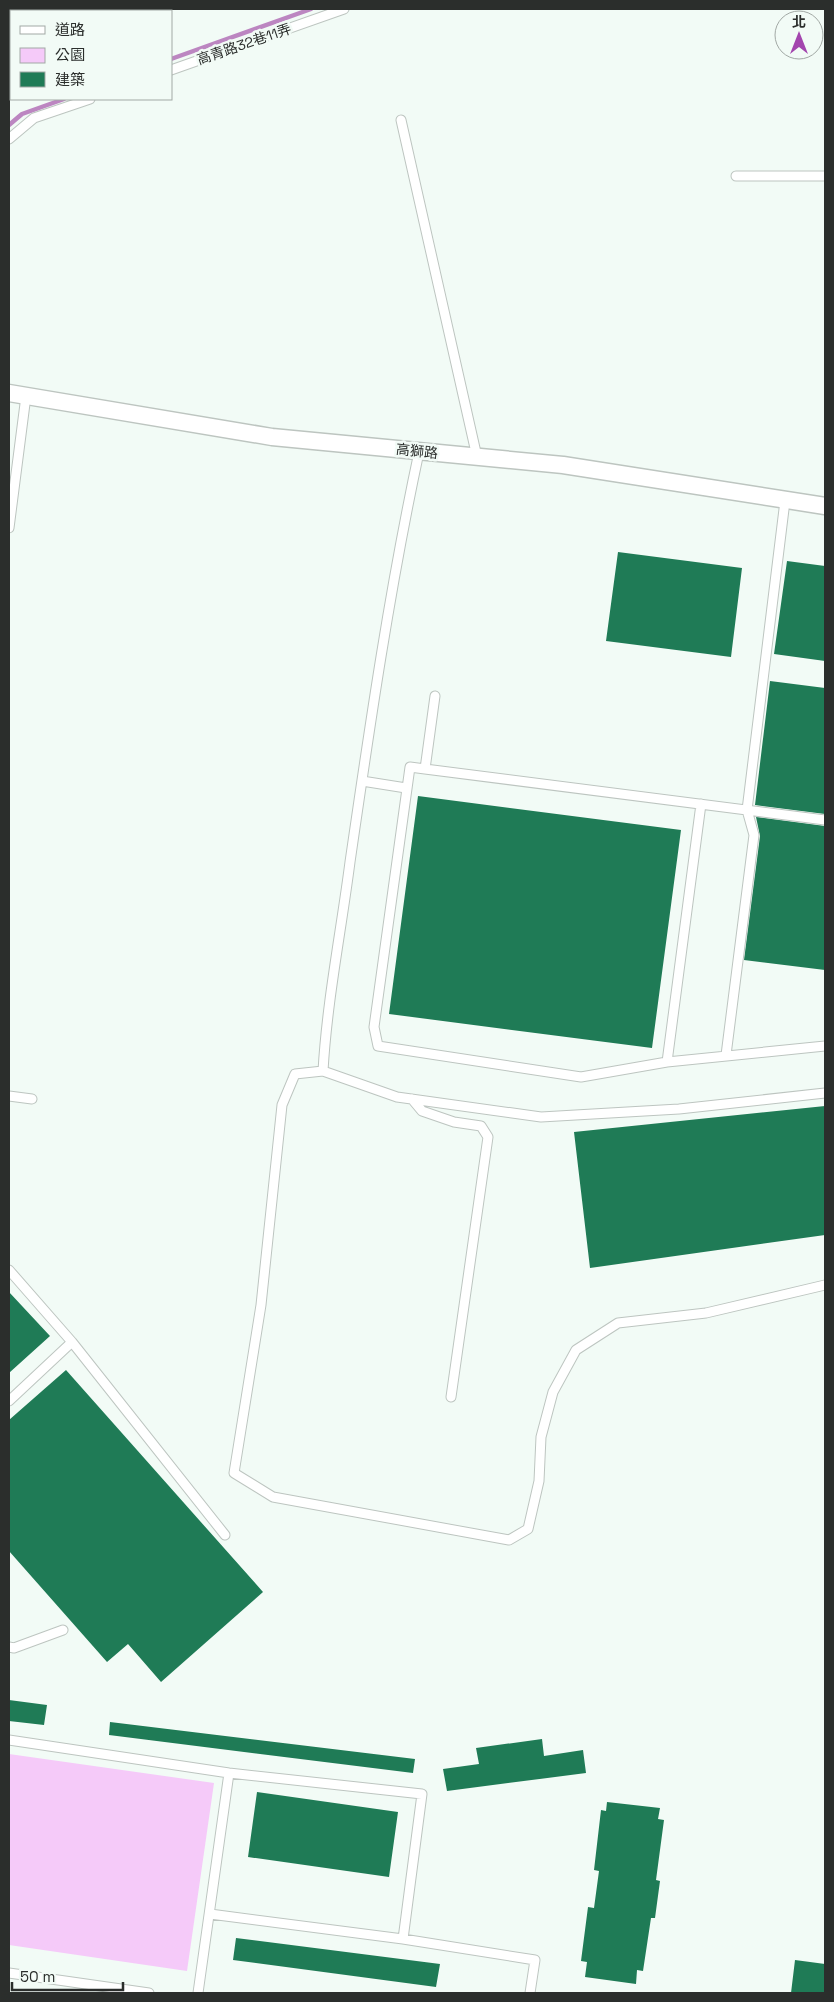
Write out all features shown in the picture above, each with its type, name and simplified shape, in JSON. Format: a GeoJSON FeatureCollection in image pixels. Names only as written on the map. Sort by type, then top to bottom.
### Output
{"type":"FeatureCollection","features":[{"type":"Feature","properties":{"kind":"street","name":"高獅路"},"geometry":{"type":"LineString","coordinates":[[9,393],[272,437],[563,465],[825,506]]}},
{"type":"Feature","properties":{"kind":"lane","name":"高青路32巷11弄"},"geometry":{"type":"LineString","coordinates":[[172,70],[344,9]]}},
{"type":"Feature","properties":{"kind":"lane"},"geometry":{"type":"LineString","coordinates":[[9,139],[34,118],[87,100]]}},
{"type":"Feature","properties":{"kind":"lane"},"geometry":{"type":"LineString","coordinates":[[401,120],[477,457]]}},
{"type":"Feature","properties":{"kind":"lane"},"geometry":{"type":"LineString","coordinates":[[736,176],[825,176]]}},
{"type":"Feature","properties":{"kind":"lane"},"geometry":{"type":"LineString","coordinates":[[9,528],[26,396]]}},
{"type":"Feature","properties":{"kind":"lane"},"geometry":{"type":"LineString","coordinates":[[323,1072],[326,1022],[362,781],[401,538],[419,452]]}},
{"type":"Feature","properties":{"kind":"lane"},"geometry":{"type":"LineString","coordinates":[[726,1055],[754,835],[747,810],[785,500]]}},
{"type":"Feature","properties":{"kind":"lane"},"geometry":{"type":"LineString","coordinates":[[425,769],[435,696]]}},
{"type":"Feature","properties":{"kind":"lane"},"geometry":{"type":"LineString","coordinates":[[825,820],[410,766],[374,1027],[378,1046],[581,1077],[667,1062],[825,1046]]}},
{"type":"Feature","properties":{"kind":"lane"},"geometry":{"type":"LineString","coordinates":[[362,781],[406,788]]}},
{"type":"Feature","properties":{"kind":"lane"},"geometry":{"type":"LineString","coordinates":[[667,1062],[701,804]]}},
{"type":"Feature","properties":{"kind":"lane"},"geometry":{"type":"LineString","coordinates":[[825,1093],[679,1109],[541,1117],[397,1097],[323,1072],[295,1074],[282,1105],[260,1305],[234,1473],[273,1497],[509,1540],[528,1529],[539,1481],[541,1438],[553,1392],[576,1350],[618,1323],[706,1314],[825,1285]]}},
{"type":"Feature","properties":{"kind":"lane"},"geometry":{"type":"LineString","coordinates":[[9,1096],[32,1099]]}},
{"type":"Feature","properties":{"kind":"lane"},"geometry":{"type":"LineString","coordinates":[[412,1099],[422,1112],[454,1122],[481,1126],[488,1137],[451,1397]]}},
{"type":"Feature","properties":{"kind":"lane"},"geometry":{"type":"LineString","coordinates":[[9,1270],[72,1342],[225,1535]]}},
{"type":"Feature","properties":{"kind":"lane"},"geometry":{"type":"LineString","coordinates":[[9,1401],[72,1342]]}},
{"type":"Feature","properties":{"kind":"lane"},"geometry":{"type":"LineString","coordinates":[[9,1647],[14,1648],[63,1630]]}},
{"type":"Feature","properties":{"kind":"lane"},"geometry":{"type":"LineString","coordinates":[[9,1740],[229,1773],[422,1794],[403,1939]]}},
{"type":"Feature","properties":{"kind":"lane"},"geometry":{"type":"LineString","coordinates":[[198,1993],[229,1773]]}},
{"type":"Feature","properties":{"kind":"lane"},"geometry":{"type":"LineString","coordinates":[[210,1914],[403,1939],[535,1960],[530,1993]]}},
{"type":"Feature","properties":{"kind":"lane"},"geometry":{"type":"LineString","coordinates":[[9,1973],[149,1993]]}},
{"type":"Feature","properties":{"kind":"green space"},"geometry":{"type":"Polygon","coordinates":[[[9,1754],[214,1783],[187,1971],[9,1945],[9,1754]]]}},
{"type":"Feature","properties":{"kind":"building"},"geometry":{"type":"Polygon","coordinates":[[[618,552],[742,568],[731,657],[606,641],[618,552]]]}},
{"type":"Feature","properties":{"kind":"building"},"geometry":{"type":"Polygon","coordinates":[[[787,561],[825,566],[825,661],[774,654],[787,561]]]}},
{"type":"Feature","properties":{"kind":"building"},"geometry":{"type":"Polygon","coordinates":[[[770,681],[825,688],[825,814],[755,805],[770,681]]]}},
{"type":"Feature","properties":{"kind":"building"},"geometry":{"type":"Polygon","coordinates":[[[418,796],[681,830],[652,1048],[389,1014],[418,796]]]}},
{"type":"Feature","properties":{"kind":"building"},"geometry":{"type":"Polygon","coordinates":[[[756,817],[825,826],[825,970],[744,960],[760,836],[756,817]]]}},
{"type":"Feature","properties":{"kind":"building"},"geometry":{"type":"Polygon","coordinates":[[[825,1106],[825,1235],[590,1268],[574,1132],[825,1106]]]}},
{"type":"Feature","properties":{"kind":"building"},"geometry":{"type":"Polygon","coordinates":[[[9,1292],[50,1336],[9,1373],[9,1292]]]}},
{"type":"Feature","properties":{"kind":"building"},"geometry":{"type":"Polygon","coordinates":[[[66,1370],[263,1592],[161,1682],[128,1644],[107,1662],[9,1551],[9,1420],[66,1370]]]}},
{"type":"Feature","properties":{"kind":"building"},"geometry":{"type":"Polygon","coordinates":[[[9,1700],[47,1705],[44,1725],[9,1721],[9,1700]]]}},
{"type":"Feature","properties":{"kind":"building"},"geometry":{"type":"Polygon","coordinates":[[[110,1722],[415,1759],[413,1773],[109,1735],[110,1722]]]}},
{"type":"Feature","properties":{"kind":"building"},"geometry":{"type":"Polygon","coordinates":[[[542,1739],[544,1756],[583,1750],[586,1773],[447,1791],[443,1769],[479,1764],[476,1748],[542,1739]]]}},
{"type":"Feature","properties":{"kind":"building"},"geometry":{"type":"Polygon","coordinates":[[[257,1792],[398,1812],[389,1877],[248,1857],[257,1792]]]}},
{"type":"Feature","properties":{"kind":"building"},"geometry":{"type":"Polygon","coordinates":[[[607,1802],[660,1808],[658,1819],[664,1820],[656,1880],[660,1881],[655,1918],[651,1918],[643,1971],[637,1970],[636,1984],[585,1977],[587,1962],[581,1961],[588,1907],[594,1908],[599,1871],[594,1870],[601,1810],[606,1811],[607,1802]]]}},
{"type":"Feature","properties":{"kind":"building"},"geometry":{"type":"Polygon","coordinates":[[[236,1938],[440,1964],[436,1987],[233,1960],[236,1938]]]}},
{"type":"Feature","properties":{"kind":"building"},"geometry":{"type":"Polygon","coordinates":[[[795,1960],[825,1964],[825,1993],[791,1993],[795,1960]]]}},
{"type":"Feature","properties":{"kind":"waterway"},"geometry":{"type":"LineString","coordinates":[[172,59],[311,9]]}},
{"type":"Feature","properties":{"kind":"waterway"},"geometry":{"type":"LineString","coordinates":[[9,125],[22,114],[61,100]]}}]}
